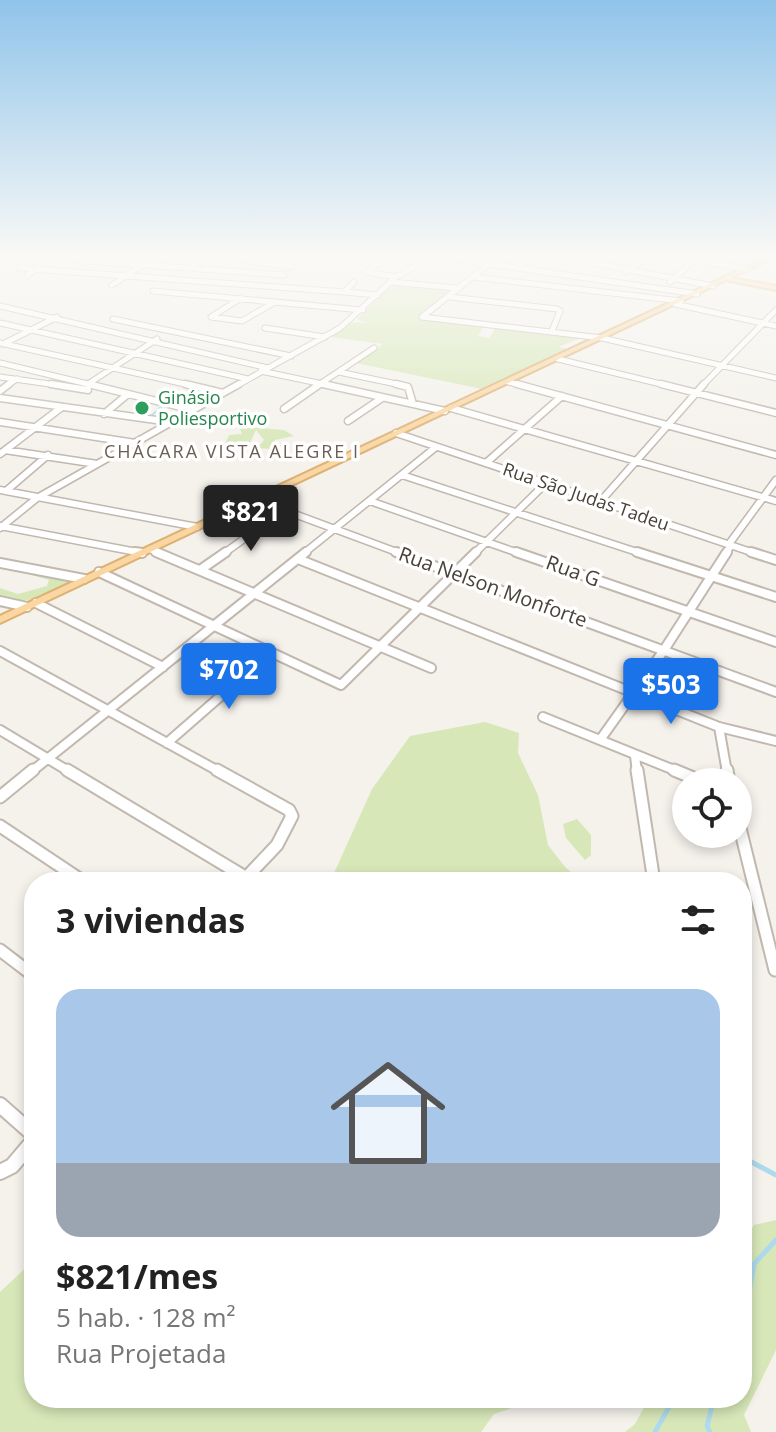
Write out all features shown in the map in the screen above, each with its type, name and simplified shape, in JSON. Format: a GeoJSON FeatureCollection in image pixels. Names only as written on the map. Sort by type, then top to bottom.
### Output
{"type":"FeatureCollection","features":[{"type":"Feature","properties":{"kind":"main road"},"geometry":{"type":"LineString","coordinates":[[0,620],[631,325]]}},
{"type":"Feature","properties":{"kind":"street"},"geometry":{"type":"LineString","coordinates":[[8,325],[248,379]]}},
{"type":"Feature","properties":{"kind":"street"},"geometry":{"type":"LineString","coordinates":[[1,344],[41,325]]}},
{"type":"Feature","properties":{"kind":"street"},"geometry":{"type":"LineString","coordinates":[[91,325],[268,368]]}},
{"type":"Feature","properties":{"kind":"street"},"geometry":{"type":"LineString","coordinates":[[141,325],[291,356]]}},
{"type":"Feature","properties":{"kind":"street"},"geometry":{"type":"LineString","coordinates":[[1,527],[37,498],[342,325]]}},
{"type":"Feature","properties":{"kind":"street"},"geometry":{"type":"LineString","coordinates":[[495,325],[602,338],[776,378]]}},
{"type":"Feature","properties":{"kind":"street"},"geometry":{"type":"LineString","coordinates":[[552,331],[554,325]]}},
{"type":"Feature","properties":{"kind":"street"},"geometry":{"type":"LineString","coordinates":[[600,502],[720,366],[761,325]]}},
{"type":"Feature","properties":{"kind":"street"},"geometry":{"type":"LineString","coordinates":[[265,328],[325,337]]}},
{"type":"Feature","properties":{"kind":"street"},"geometry":{"type":"LineString","coordinates":[[88,384],[171,331]]}},
{"type":"Feature","properties":{"kind":"street"},"geometry":{"type":"LineString","coordinates":[[1,344],[223,393]]}},
{"type":"Feature","properties":{"kind":"street"},"geometry":{"type":"LineString","coordinates":[[284,409],[374,348]]}},
{"type":"Feature","properties":{"kind":"street"},"geometry":{"type":"LineString","coordinates":[[558,359],[776,413]]}},
{"type":"Feature","properties":{"kind":"street"},"geometry":{"type":"LineString","coordinates":[[0,363],[193,410]]}},
{"type":"Feature","properties":{"kind":"street"},"geometry":{"type":"LineString","coordinates":[[0,391],[30,370]]}},
{"type":"Feature","properties":{"kind":"street"},"geometry":{"type":"LineString","coordinates":[[261,371],[525,429],[776,501]]}},
{"type":"Feature","properties":{"kind":"street"},"geometry":{"type":"LineString","coordinates":[[339,372],[408,387],[413,404]]}},
{"type":"Feature","properties":{"kind":"street"},"geometry":{"type":"LineString","coordinates":[[0,377],[125,393]]}},
{"type":"Feature","properties":{"kind":"street"},"geometry":{"type":"LineString","coordinates":[[508,382],[776,455]]}},
{"type":"Feature","properties":{"kind":"street"},"geometry":{"type":"LineString","coordinates":[[104,414],[125,393]]}},
{"type":"Feature","properties":{"kind":"street"},"geometry":{"type":"LineString","coordinates":[[486,463],[562,396]]}},
{"type":"Feature","properties":{"kind":"street"},"geometry":{"type":"LineString","coordinates":[[0,398],[170,422]]}},
{"type":"Feature","properties":{"kind":"street"},"geometry":{"type":"LineString","coordinates":[[348,421],[382,398]]}},
{"type":"Feature","properties":{"kind":"street"},"geometry":{"type":"LineString","coordinates":[[3,452],[62,407]]}},
{"type":"Feature","properties":{"kind":"street"},"geometry":{"type":"LineString","coordinates":[[0,422],[135,443]]}},
{"type":"Feature","properties":{"kind":"street","name":"Rua São Judas Tadeu"},"geometry":{"type":"LineString","coordinates":[[396,433],[776,560]]}},
{"type":"Feature","properties":{"kind":"street"},"geometry":{"type":"LineString","coordinates":[[0,797],[436,447]]}},
{"type":"Feature","properties":{"kind":"street"},"geometry":{"type":"LineString","coordinates":[[3,452],[48,455],[97,464]]}},
{"type":"Feature","properties":{"kind":"street"},"geometry":{"type":"LineString","coordinates":[[3,490],[48,455]]}},
{"type":"Feature","properties":{"kind":"street"},"geometry":{"type":"LineString","coordinates":[[402,475],[776,597]]}},
{"type":"Feature","properties":{"kind":"street"},"geometry":{"type":"LineString","coordinates":[[600,740],[664,650],[709,575],[776,480]]}},
{"type":"Feature","properties":{"kind":"street"},"geometry":{"type":"LineString","coordinates":[[99,572],[341,685],[422,609],[546,483]]}},
{"type":"Feature","properties":{"kind":"street"},"geometry":{"type":"LineString","coordinates":[[3,490],[197,527]]}},
{"type":"Feature","properties":{"kind":"street","name":"Rua Nelson Monforte"},"geometry":{"type":"LineString","coordinates":[[254,499],[776,692]]}},
{"type":"Feature","properties":{"kind":"street","name":"Rua G"},"geometry":{"type":"LineString","coordinates":[[370,501],[776,642]]}},
{"type":"Feature","properties":{"kind":"street"},"geometry":{"type":"LineString","coordinates":[[200,570],[284,510]]}},
{"type":"Feature","properties":{"kind":"street"},"geometry":{"type":"LineString","coordinates":[[1,527],[146,551],[200,570],[431,668]]}},
{"type":"Feature","properties":{"kind":"street"},"geometry":{"type":"LineString","coordinates":[[298,559],[719,727],[776,741]]}},
{"type":"Feature","properties":{"kind":"street"},"geometry":{"type":"LineString","coordinates":[[0,563],[84,579]]}},
{"type":"Feature","properties":{"kind":"street"},"geometry":{"type":"LineString","coordinates":[[0,601],[31,605],[163,667]]}},
{"type":"Feature","properties":{"kind":"street"},"geometry":{"type":"LineString","coordinates":[[0,651],[289,810],[292,816],[277,845],[252,872]]}},
{"type":"Feature","properties":{"kind":"street"},"geometry":{"type":"LineString","coordinates":[[167,743],[270,653]]}},
{"type":"Feature","properties":{"kind":"street"},"geometry":{"type":"LineString","coordinates":[[543,717],[672,770]]}},
{"type":"Feature","properties":{"kind":"street"},"geometry":{"type":"LineString","coordinates":[[719,727],[726,768]]}},
{"type":"Feature","properties":{"kind":"street"},"geometry":{"type":"LineString","coordinates":[[0,730],[231,872]]}},
{"type":"Feature","properties":{"kind":"street"},"geometry":{"type":"LineString","coordinates":[[635,756],[652,872]]}},
{"type":"Feature","properties":{"kind":"street"},"geometry":{"type":"LineString","coordinates":[[0,826],[69,872]]}},
{"type":"Feature","properties":{"kind":"street"},"geometry":{"type":"LineString","coordinates":[[745,848],[751,872]]}},
{"type":"Feature","properties":{"kind":"street"},"geometry":{"type":"LineString","coordinates":[[752,877],[775,970]]}},
{"type":"Feature","properties":{"kind":"street"},"geometry":{"type":"LineString","coordinates":[[0,950],[24,968]]}},
{"type":"Feature","properties":{"kind":"street"},"geometry":{"type":"LineString","coordinates":[[0,1105],[24,1128]]}},
{"type":"Feature","properties":{"kind":"street"},"geometry":{"type":"LineString","coordinates":[[0,1172],[12,1166],[24,1150]]}},
{"type":"Feature","properties":{"kind":"green space"},"geometry":{"type":"Polygon","coordinates":[[[349,325],[483,325],[478,336],[490,338],[495,327],[583,337],[558,347],[569,349],[482,389],[356,363],[383,344],[331,337],[349,325]]]}},
{"type":"Feature","properties":{"kind":"green space"},"geometry":{"type":"Polygon","coordinates":[[[240,429],[284,430],[294,436],[275,440],[271,449],[257,448],[264,440],[256,430],[249,445],[224,446],[229,435],[242,434],[240,429]]]}},
{"type":"Feature","properties":{"kind":"green space"},"geometry":{"type":"Polygon","coordinates":[[[30,570],[77,576],[61,589],[42,597],[0,599],[0,588],[18,594],[47,586],[49,580],[25,573],[30,570]]]}},
{"type":"Feature","properties":{"kind":"green space"},"geometry":{"type":"Polygon","coordinates":[[[485,722],[519,733],[518,753],[538,795],[548,845],[571,872],[335,872],[372,789],[410,736],[485,722]]]}},
{"type":"Feature","properties":{"kind":"green space"},"geometry":{"type":"Polygon","coordinates":[[[577,819],[591,835],[591,855],[585,860],[566,838],[563,824],[577,819]]]}},
{"type":"Feature","properties":{"kind":"green space"},"geometry":{"type":"Polygon","coordinates":[[[776,1220],[776,1350],[752,1399],[752,1228],[754,1225],[776,1220]]]}},
{"type":"Feature","properties":{"kind":"green space"},"geometry":{"type":"Polygon","coordinates":[[[24,1269],[24,1408],[512,1408],[494,1414],[481,1432],[0,1432],[0,1292],[24,1269]]]}},
{"type":"Feature","properties":{"kind":"green space"},"geometry":{"type":"Polygon","coordinates":[[[644,1408],[747,1408],[744,1415],[751,1432],[625,1432],[635,1424],[644,1408]]]}},
{"type":"Feature","properties":{"kind":"waterway"},"geometry":{"type":"LineString","coordinates":[[149,418],[164,404]]}},
{"type":"Feature","properties":{"kind":"waterway"},"geometry":{"type":"LineString","coordinates":[[752,1162],[776,1175]]}},
{"type":"Feature","properties":{"kind":"waterway"},"geometry":{"type":"LineString","coordinates":[[752,1275],[754,1264],[776,1240]]}},
{"type":"Feature","properties":{"kind":"waterway"},"geometry":{"type":"LineString","coordinates":[[655,1432],[668,1408]]}},
{"type":"Feature","properties":{"kind":"waterway"},"geometry":{"type":"LineString","coordinates":[[710,1432],[707,1426],[712,1408]]}},
{"type":"Feature","properties":{"kind":"place","name":"Ginásio Poliesportivo"},"geometry":{"type":"Point","coordinates":[142,408]}},
{"type":"Feature","properties":{"kind":"district","name":"CHÁCARA VISTA ALEGRE I"},"geometry":{"type":"Point","coordinates":[232,452]}}]}
